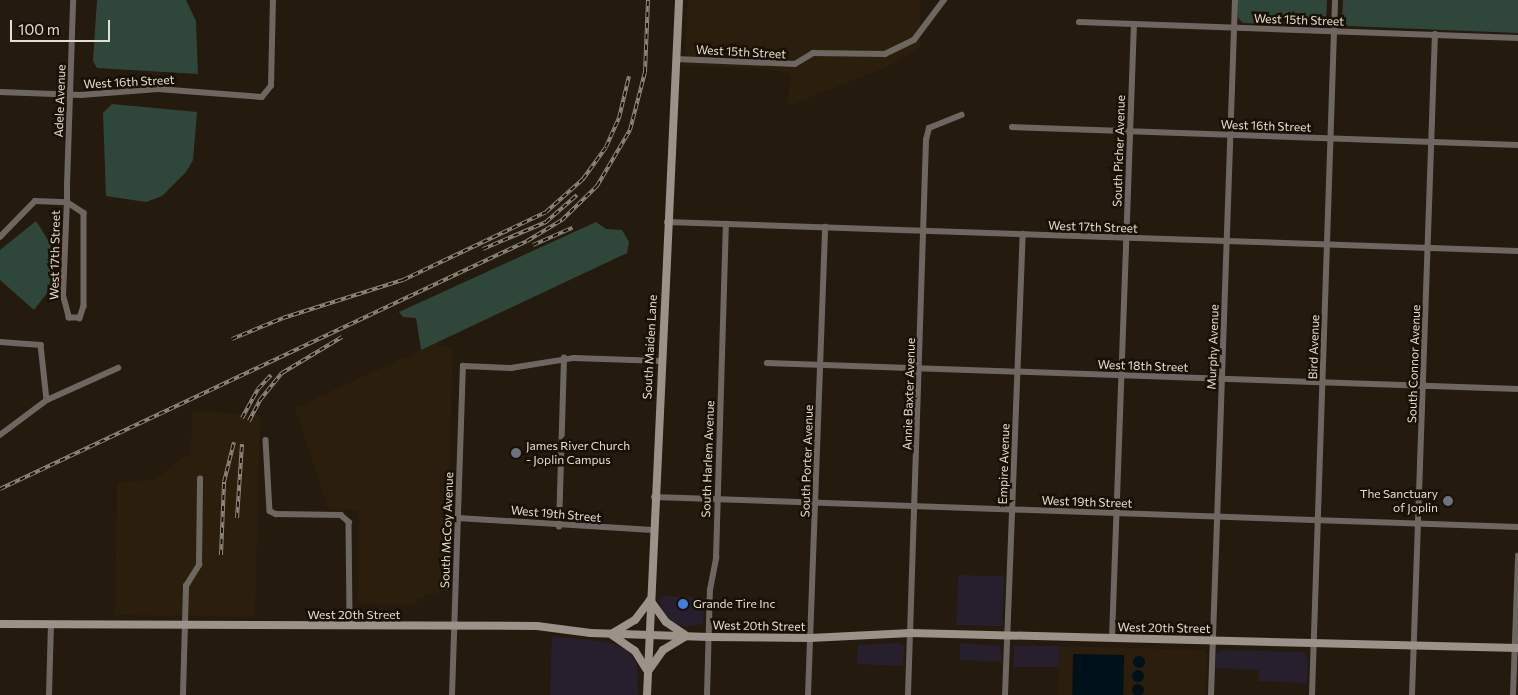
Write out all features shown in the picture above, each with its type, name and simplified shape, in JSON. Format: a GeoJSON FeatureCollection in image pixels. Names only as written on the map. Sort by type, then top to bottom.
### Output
{"type":"FeatureCollection","features":[{"type":"Feature","properties":{"kind":"main road","name":"South Maiden Lane"},"geometry":{"type":"LineString","coordinates":[[647,695],[660,362],[679,0]]}},
{"type":"Feature","properties":{"kind":"main road"},"geometry":{"type":"LineString","coordinates":[[650,600],[666,622],[687,636],[663,650],[648,672],[635,651],[610,634],[630,624],[650,600]]}},
{"type":"Feature","properties":{"kind":"main road","name":"West 20th Street"},"geometry":{"type":"LineString","coordinates":[[0,624],[537,626],[610,634],[709,637],[810,638],[911,633],[1516,648]]}},
{"type":"Feature","properties":{"kind":"street","name":"Adele Avenue"},"geometry":{"type":"LineString","coordinates":[[67,202],[73,0]]}},
{"type":"Feature","properties":{"kind":"street","name":"West 16th Street"},"geometry":{"type":"LineString","coordinates":[[0,92],[70,94],[158,89],[258,98],[266,96],[271,86],[273,0]]}},
{"type":"Feature","properties":{"kind":"street","name":"West 15th Street"},"geometry":{"type":"LineString","coordinates":[[676,59],[795,64],[813,53],[891,52],[914,40],[944,0]]}},
{"type":"Feature","properties":{"kind":"street","name":"Murphy Avenue"},"geometry":{"type":"LineString","coordinates":[[1211,695],[1235,0]]}},
{"type":"Feature","properties":{"kind":"street","name":"Bird Avenue"},"geometry":{"type":"LineString","coordinates":[[1312,695],[1335,0]]}},
{"type":"Feature","properties":{"kind":"street","name":"West 15th Street"},"geometry":{"type":"LineString","coordinates":[[1079,22],[1518,38]]}},
{"type":"Feature","properties":{"kind":"street","name":"South Picher Avenue"},"geometry":{"type":"LineString","coordinates":[[1112,638],[1134,24]]}},
{"type":"Feature","properties":{"kind":"street","name":"South Connor Avenue"},"geometry":{"type":"LineString","coordinates":[[1412,695],[1435,34]]}},
{"type":"Feature","properties":{"kind":"street","name":"Annie Baxter Avenue"},"geometry":{"type":"LineString","coordinates":[[908,695],[927,132],[935,125],[961,115]]}},
{"type":"Feature","properties":{"kind":"street","name":"West 16th Street"},"geometry":{"type":"LineString","coordinates":[[1012,127],[1518,145]]}},
{"type":"Feature","properties":{"kind":"street","name":"West 17th Street"},"geometry":{"type":"LineString","coordinates":[[0,238],[35,201],[67,202],[84,213],[86,221],[84,306],[80,318],[74,320],[66,313],[63,296],[67,202]]}},
{"type":"Feature","properties":{"kind":"street","name":"West 17th Street"},"geometry":{"type":"LineString","coordinates":[[667,222],[1518,251]]}},
{"type":"Feature","properties":{"kind":"street","name":"South Harlem Avenue"},"geometry":{"type":"LineString","coordinates":[[707,695],[726,224]]}},
{"type":"Feature","properties":{"kind":"street","name":"South Porter Avenue"},"geometry":{"type":"LineString","coordinates":[[808,695],[825,227]]}},
{"type":"Feature","properties":{"kind":"street","name":"Empire Avenue"},"geometry":{"type":"LineString","coordinates":[[1005,695],[1023,234]]}},
{"type":"Feature","properties":{"kind":"street"},"geometry":{"type":"LineString","coordinates":[[0,342],[41,345],[47,400]]}},
{"type":"Feature","properties":{"kind":"street"},"geometry":{"type":"LineString","coordinates":[[559,527],[564,358],[660,362]]}},
{"type":"Feature","properties":{"kind":"street","name":"South McCoy Avenue"},"geometry":{"type":"LineString","coordinates":[[452,695],[463,366],[511,368],[564,358]]}},
{"type":"Feature","properties":{"kind":"street","name":"West 18th Street"},"geometry":{"type":"LineString","coordinates":[[767,363],[1518,389]]}},
{"type":"Feature","properties":{"kind":"street"},"geometry":{"type":"LineString","coordinates":[[0,435],[47,400],[118,368]]}},
{"type":"Feature","properties":{"kind":"street"},"geometry":{"type":"LineString","coordinates":[[266,440],[270,511],[341,515],[349,522],[350,626]]}},
{"type":"Feature","properties":{"kind":"street"},"geometry":{"type":"LineString","coordinates":[[183,695],[186,586],[199,565],[200,479]]}},
{"type":"Feature","properties":{"kind":"street","name":"West 19th Street"},"geometry":{"type":"LineString","coordinates":[[654,497],[1518,527]]}},
{"type":"Feature","properties":{"kind":"street","name":"West 19th Street"},"geometry":{"type":"LineString","coordinates":[[458,518],[542,522],[559,527],[653,530]]}},
{"type":"Feature","properties":{"kind":"street"},"geometry":{"type":"LineString","coordinates":[[1513,695],[1518,556]]}},
{"type":"Feature","properties":{"kind":"street"},"geometry":{"type":"LineString","coordinates":[[48,695],[51,625]]}},
{"type":"Feature","properties":{"kind":"shaded area"},"geometry":{"type":"Polygon","coordinates":[[[688,0],[920,0],[920,47],[887,67],[788,106],[790,74],[766,69],[684,66],[688,0]]]}},
{"type":"Feature","properties":{"kind":"shaded area"},"geometry":{"type":"Polygon","coordinates":[[[438,342],[438,346],[453,347],[445,591],[438,591],[438,595],[424,594],[424,598],[417,598],[417,605],[358,603],[359,510],[328,509],[295,408],[438,342]]]}},
{"type":"Feature","properties":{"kind":"shaded area"},"geometry":{"type":"Polygon","coordinates":[[[193,411],[260,415],[255,617],[115,615],[117,483],[155,479],[190,453],[193,411]]]}},
{"type":"Feature","properties":{"kind":"shaded area"},"geometry":{"type":"Polygon","coordinates":[[[958,575],[1004,577],[1002,627],[956,625],[958,575]]]}},
{"type":"Feature","properties":{"kind":"shaded area"},"geometry":{"type":"Polygon","coordinates":[[[660,596],[705,598],[703,624],[686,627],[671,622],[661,608],[660,596]]]}},
{"type":"Feature","properties":{"kind":"shaded area"},"geometry":{"type":"Polygon","coordinates":[[[552,636],[612,643],[627,650],[637,663],[638,695],[550,695],[552,636]]]}},
{"type":"Feature","properties":{"kind":"shaded area"},"geometry":{"type":"Polygon","coordinates":[[[899,643],[904,646],[903,666],[857,664],[858,645],[899,643]]]}},
{"type":"Feature","properties":{"kind":"shaded area"},"geometry":{"type":"Polygon","coordinates":[[[960,643],[1000,646],[1002,662],[960,660],[960,643]]]}},
{"type":"Feature","properties":{"kind":"shaded area"},"geometry":{"type":"Polygon","coordinates":[[[1014,646],[1059,646],[1059,667],[1014,667],[1014,646]]]}},
{"type":"Feature","properties":{"kind":"shaded area"},"geometry":{"type":"Polygon","coordinates":[[[1059,646],[1204,650],[1207,655],[1205,695],[1058,695],[1059,646]]]}},
{"type":"Feature","properties":{"kind":"shaded area"},"geometry":{"type":"Polygon","coordinates":[[[1221,650],[1304,652],[1308,659],[1307,683],[1259,681],[1259,670],[1215,668],[1216,654],[1221,650]]]}},
{"type":"Feature","properties":{"kind":"green space"},"geometry":{"type":"Polygon","coordinates":[[[97,0],[186,0],[196,21],[198,74],[97,68],[93,61],[97,0]]]}},
{"type":"Feature","properties":{"kind":"green space"},"geometry":{"type":"Polygon","coordinates":[[[1238,0],[1327,0],[1326,21],[1320,26],[1243,23],[1238,18],[1238,0]]]}},
{"type":"Feature","properties":{"kind":"green space"},"geometry":{"type":"Polygon","coordinates":[[[1343,0],[1518,0],[1518,33],[1348,26],[1342,21],[1343,0]]]}},
{"type":"Feature","properties":{"kind":"green space"},"geometry":{"type":"Polygon","coordinates":[[[112,104],[197,112],[193,160],[186,172],[162,196],[146,202],[106,196],[103,113],[112,104]]]}},
{"type":"Feature","properties":{"kind":"green space"},"geometry":{"type":"Polygon","coordinates":[[[36,221],[50,243],[54,268],[47,293],[34,310],[0,280],[0,250],[36,221]]]}},
{"type":"Feature","properties":{"kind":"green space"},"geometry":{"type":"Polygon","coordinates":[[[596,222],[606,229],[622,230],[629,242],[627,253],[421,350],[416,318],[403,317],[399,312],[596,222]]]}},
{"type":"Feature","properties":{"kind":"water"},"geometry":{"type":"Polygon","coordinates":[[[1073,654],[1124,655],[1123,695],[1072,695],[1073,654]]]}},
{"type":"Feature","properties":{"kind":"water"},"geometry":{"type":"Polygon","coordinates":[[[1137,656],[1141,656],[1145,662],[1141,668],[1137,668],[1133,664],[1133,660],[1137,656]]]}},
{"type":"Feature","properties":{"kind":"water"},"geometry":{"type":"Polygon","coordinates":[[[1136,670],[1140,670],[1144,676],[1140,682],[1136,682],[1132,678],[1132,674],[1136,670]]]}},
{"type":"Feature","properties":{"kind":"water"},"geometry":{"type":"Polygon","coordinates":[[[1138,684],[1144,690],[1138,696],[1132,690],[1138,684]]]}},
{"type":"Feature","properties":{"kind":"railway"},"geometry":{"type":"LineString","coordinates":[[0,489],[527,241],[562,220],[597,186],[630,130],[645,72],[648,0]]}},
{"type":"Feature","properties":{"kind":"railway"},"geometry":{"type":"LineString","coordinates":[[232,339],[283,318],[403,280],[546,212],[583,179],[606,147],[619,118],[629,76]]}},
{"type":"Feature","properties":{"kind":"railway"},"geometry":{"type":"LineString","coordinates":[[483,249],[546,222],[577,195]]}},
{"type":"Feature","properties":{"kind":"railway"},"geometry":{"type":"LineString","coordinates":[[533,245],[572,228]]}},
{"type":"Feature","properties":{"kind":"railway"},"geometry":{"type":"LineString","coordinates":[[249,421],[260,400],[282,373],[342,337]]}},
{"type":"Feature","properties":{"kind":"railway"},"geometry":{"type":"LineString","coordinates":[[242,418],[258,389],[271,375]]}},
{"type":"Feature","properties":{"kind":"railway"},"geometry":{"type":"LineString","coordinates":[[221,555],[224,482],[234,442]]}},
{"type":"Feature","properties":{"kind":"railway"},"geometry":{"type":"LineString","coordinates":[[237,518],[242,444]]}},
{"type":"Feature","properties":{"kind":"place","name":"James River Church - Joplin Campus"},"geometry":{"type":"Point","coordinates":[516,453]}},
{"type":"Feature","properties":{"kind":"place","name":"The Sanctuary of Joplin"},"geometry":{"type":"Point","coordinates":[1448,501]}},
{"type":"Feature","properties":{"kind":"place","name":"Grande Tire Inc"},"geometry":{"type":"Point","coordinates":[683,604]}}]}
